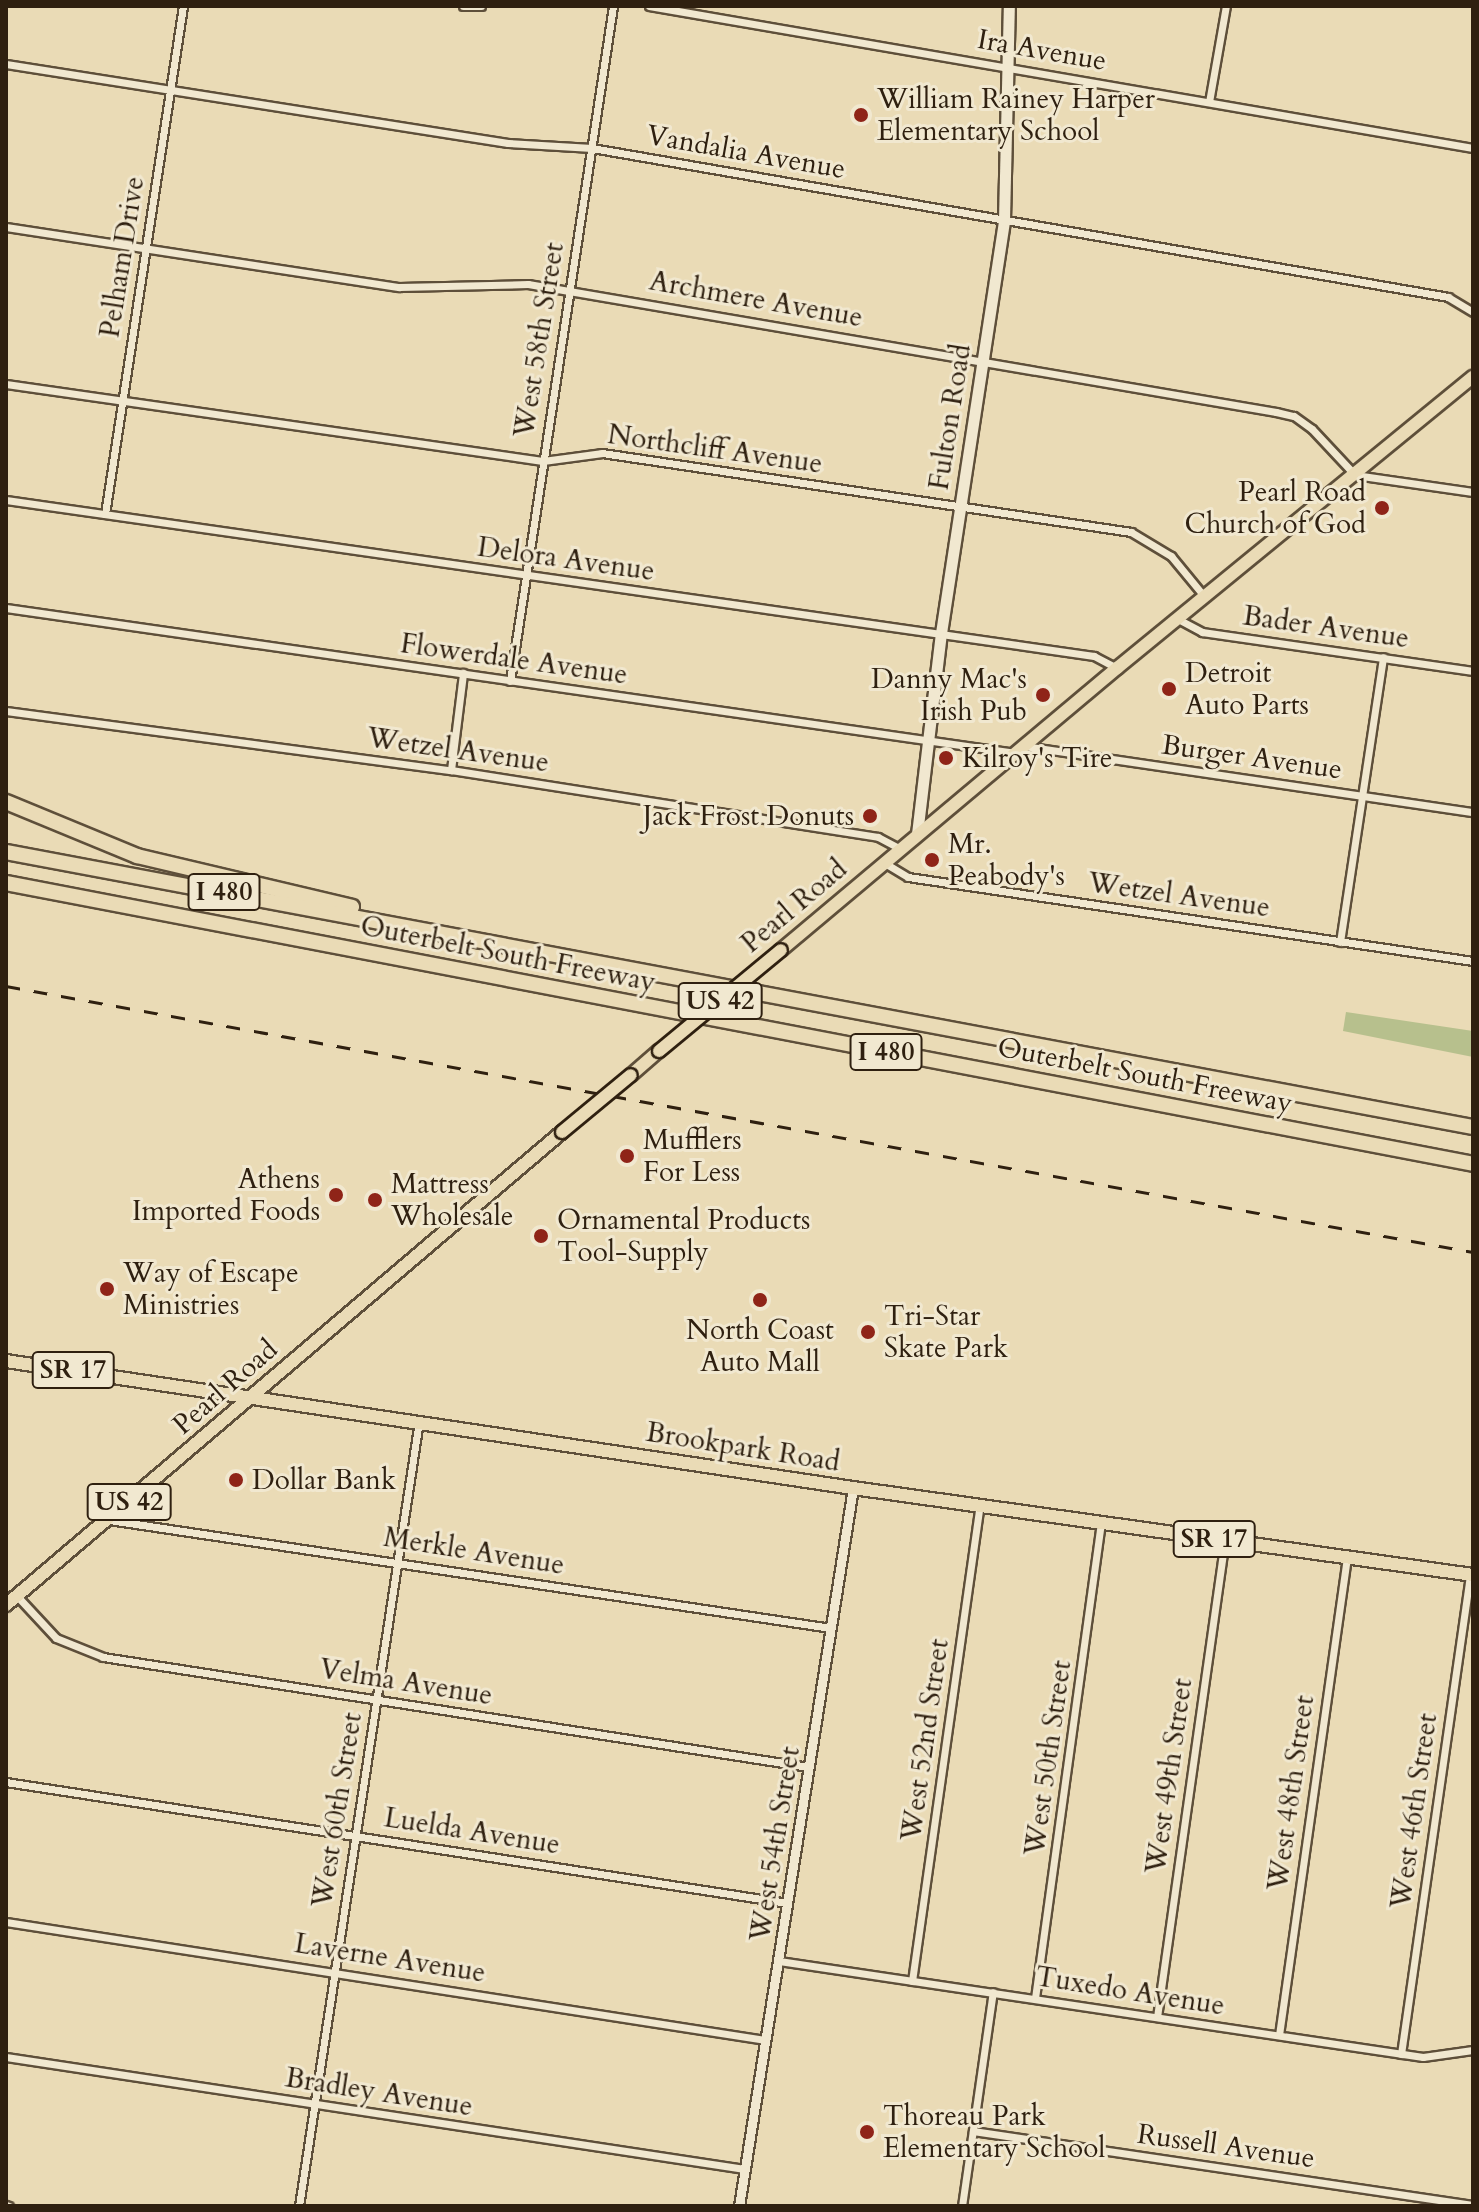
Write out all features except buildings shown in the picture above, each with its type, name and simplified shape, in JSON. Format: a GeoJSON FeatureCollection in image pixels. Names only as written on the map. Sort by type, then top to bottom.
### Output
{"type":"FeatureCollection","features":[{"type":"Feature","properties":{"kind":"highway"},"geometry":{"type":"LineString","coordinates":[[6,802],[137,856],[316,897],[441,932]]}},
{"type":"Feature","properties":{"kind":"highway","name":"Outerbelt South Freeway"},"geometry":{"type":"LineString","coordinates":[[6,852],[1473,1127]]}},
{"type":"Feature","properties":{"kind":"highway","name":"Outerbelt South Freeway"},"geometry":{"type":"LineString","coordinates":[[6,883],[1473,1164]]}},
{"type":"Feature","properties":{"kind":"main road","name":"Fulton Road"},"geometry":{"type":"LineString","coordinates":[[917,834],[941,633],[1004,220],[1009,6]]}},
{"type":"Feature","properties":{"kind":"main road","name":"Pearl Road"},"geometry":{"type":"LineString","coordinates":[[6,1605],[899,848],[1473,377]]}},
{"type":"Feature","properties":{"kind":"main road","name":"Brookpark Road"},"geometry":{"type":"LineString","coordinates":[[6,1361],[853,1488],[1471,1574]]}},
{"type":"Feature","properties":{"kind":"street","name":"Pelham Drive"},"geometry":{"type":"LineString","coordinates":[[105,514],[183,6]]}},
{"type":"Feature","properties":{"kind":"street"},"geometry":{"type":"LineString","coordinates":[[463,6],[481,6]]}},
{"type":"Feature","properties":{"kind":"street","name":"West 58th Street"},"geometry":{"type":"LineString","coordinates":[[510,681],[613,6]]}},
{"type":"Feature","properties":{"kind":"street","name":"Ira Avenue"},"geometry":{"type":"LineString","coordinates":[[649,6],[1473,148]]}},
{"type":"Feature","properties":{"kind":"street"},"geometry":{"type":"LineString","coordinates":[[1209,102],[1226,6]]}},
{"type":"Feature","properties":{"kind":"street","name":"Vandalia Avenue"},"geometry":{"type":"LineString","coordinates":[[6,64],[508,143],[592,148],[1448,297],[1473,312]]}},
{"type":"Feature","properties":{"kind":"street","name":"Archmere Avenue"},"geometry":{"type":"LineString","coordinates":[[6,227],[399,287],[528,284],[984,360],[1294,416],[1312,429],[1355,475]]}},
{"type":"Feature","properties":{"kind":"street","name":"Northcliff Avenue"},"geometry":{"type":"LineString","coordinates":[[6,384],[543,461],[602,453],[1139,535],[1171,556],[1204,596]]}},
{"type":"Feature","properties":{"kind":"street"},"geometry":{"type":"LineString","coordinates":[[1355,475],[1473,492]]}},
{"type":"Feature","properties":{"kind":"street","name":"Delora Avenue"},"geometry":{"type":"LineString","coordinates":[[6,500],[1094,656],[1117,668]]}},
{"type":"Feature","properties":{"kind":"street","name":"Flowerdale Avenue"},"geometry":{"type":"LineString","coordinates":[[6,608],[926,740],[1020,749]]}},
{"type":"Feature","properties":{"kind":"street","name":"Bader Avenue"},"geometry":{"type":"LineString","coordinates":[[1176,618],[1202,632],[1473,671]]}},
{"type":"Feature","properties":{"kind":"street"},"geometry":{"type":"LineString","coordinates":[[1340,942],[1383,657]]}},
{"type":"Feature","properties":{"kind":"street"},"geometry":{"type":"LineString","coordinates":[[451,770],[463,673]]}},
{"type":"Feature","properties":{"kind":"street","name":"Wetzel Avenue"},"geometry":{"type":"LineString","coordinates":[[6,711],[451,770],[878,837],[899,848]]}},
{"type":"Feature","properties":{"kind":"street","name":"Burger Avenue"},"geometry":{"type":"LineString","coordinates":[[1020,749],[1473,812]]}},
{"type":"Feature","properties":{"kind":"street","name":"Wetzel Avenue"},"geometry":{"type":"LineString","coordinates":[[883,862],[908,877],[1473,961]]}},
{"type":"Feature","properties":{"kind":"street","name":"West 60th Street"},"geometry":{"type":"LineString","coordinates":[[299,2206],[419,1421]]}},
{"type":"Feature","properties":{"kind":"street","name":"West 54th Street"},"geometry":{"type":"LineString","coordinates":[[739,2206],[853,1488]]}},
{"type":"Feature","properties":{"kind":"street","name":"West 52nd Street"},"geometry":{"type":"LineString","coordinates":[[912,1981],[980,1505]]}},
{"type":"Feature","properties":{"kind":"street","name":"Merkle Avenue"},"geometry":{"type":"LineString","coordinates":[[109,1520],[831,1628]]}},
{"type":"Feature","properties":{"kind":"street","name":"West 50th Street"},"geometry":{"type":"LineString","coordinates":[[1035,1998],[1101,1524]]}},
{"type":"Feature","properties":{"kind":"street","name":"West 49th Street"},"geometry":{"type":"LineString","coordinates":[[1157,2017],[1225,1541]]}},
{"type":"Feature","properties":{"kind":"street","name":"West 48th Street"},"geometry":{"type":"LineString","coordinates":[[1279,2035],[1347,1557]]}},
{"type":"Feature","properties":{"kind":"street","name":"West 46th Street"},"geometry":{"type":"LineString","coordinates":[[1401,2054],[1471,1574]]}},
{"type":"Feature","properties":{"kind":"street","name":"Velma Avenue"},"geometry":{"type":"LineString","coordinates":[[17,1596],[56,1638],[86,1653],[809,1767]]}},
{"type":"Feature","properties":{"kind":"street","name":"Luelda Avenue"},"geometry":{"type":"LineString","coordinates":[[6,1782],[788,1903]]}},
{"type":"Feature","properties":{"kind":"street","name":"Laverne Avenue"},"geometry":{"type":"LineString","coordinates":[[6,1922],[766,2040]]}},
{"type":"Feature","properties":{"kind":"street","name":"Tuxedo Avenue"},"geometry":{"type":"LineString","coordinates":[[779,1961],[1423,2057],[1473,2050]]}},
{"type":"Feature","properties":{"kind":"street"},"geometry":{"type":"LineString","coordinates":[[962,2206],[993,1992]]}},
{"type":"Feature","properties":{"kind":"street","name":"Bradley Avenue"},"geometry":{"type":"LineString","coordinates":[[6,2057],[745,2169]]}},
{"type":"Feature","properties":{"kind":"street","name":"Russell Avenue"},"geometry":{"type":"LineString","coordinates":[[973,2131],[1471,2205]]}},
{"type":"Feature","properties":{"kind":"green space"},"geometry":{"type":"Polygon","coordinates":[[[1346,1012],[1473,1031],[1473,1057],[1343,1031],[1346,1012]]]}},
{"type":"Feature","properties":{"kind":"railway"},"geometry":{"type":"LineString","coordinates":[[6,986],[1473,1252]]}},
{"type":"Feature","properties":{"kind":"place","name":"William Rainey Harper Elementary School"},"geometry":{"type":"Point","coordinates":[861,115]}},
{"type":"Feature","properties":{"kind":"place","name":"Pearl Road Church of God"},"geometry":{"type":"Point","coordinates":[1382,508]}},
{"type":"Feature","properties":{"kind":"place","name":"Detroit Auto Parts"},"geometry":{"type":"Point","coordinates":[1169,689]}},
{"type":"Feature","properties":{"kind":"place","name":"Danny Mac's Irish Pub"},"geometry":{"type":"Point","coordinates":[1043,695]}},
{"type":"Feature","properties":{"kind":"place","name":"Kilroy's Tire"},"geometry":{"type":"Point","coordinates":[946,758]}},
{"type":"Feature","properties":{"kind":"place","name":"Jack Frost Donuts"},"geometry":{"type":"Point","coordinates":[870,816]}},
{"type":"Feature","properties":{"kind":"place","name":"Mr. Peabody's"},"geometry":{"type":"Point","coordinates":[932,860]}},
{"type":"Feature","properties":{"kind":"place","name":"Mufflers For Less"},"geometry":{"type":"Point","coordinates":[627,1156]}},
{"type":"Feature","properties":{"kind":"place","name":"Athens Imported Foods"},"geometry":{"type":"Point","coordinates":[336,1195]}},
{"type":"Feature","properties":{"kind":"place","name":"Mattress Wholesale"},"geometry":{"type":"Point","coordinates":[375,1200]}},
{"type":"Feature","properties":{"kind":"place","name":"Ornamental Products Tool-Supply"},"geometry":{"type":"Point","coordinates":[541,1236]}},
{"type":"Feature","properties":{"kind":"place","name":"Way of Escape Ministries"},"geometry":{"type":"Point","coordinates":[107,1289]}},
{"type":"Feature","properties":{"kind":"place","name":"North Coast Auto Mall"},"geometry":{"type":"Point","coordinates":[760,1300]}},
{"type":"Feature","properties":{"kind":"place","name":"Tri-Star Skate Park"},"geometry":{"type":"Point","coordinates":[868,1332]}},
{"type":"Feature","properties":{"kind":"place","name":"Dollar Bank"},"geometry":{"type":"Point","coordinates":[236,1480]}},
{"type":"Feature","properties":{"kind":"place","name":"Thoreau Park Elementary School"},"geometry":{"type":"Point","coordinates":[867,2132]}}]}
